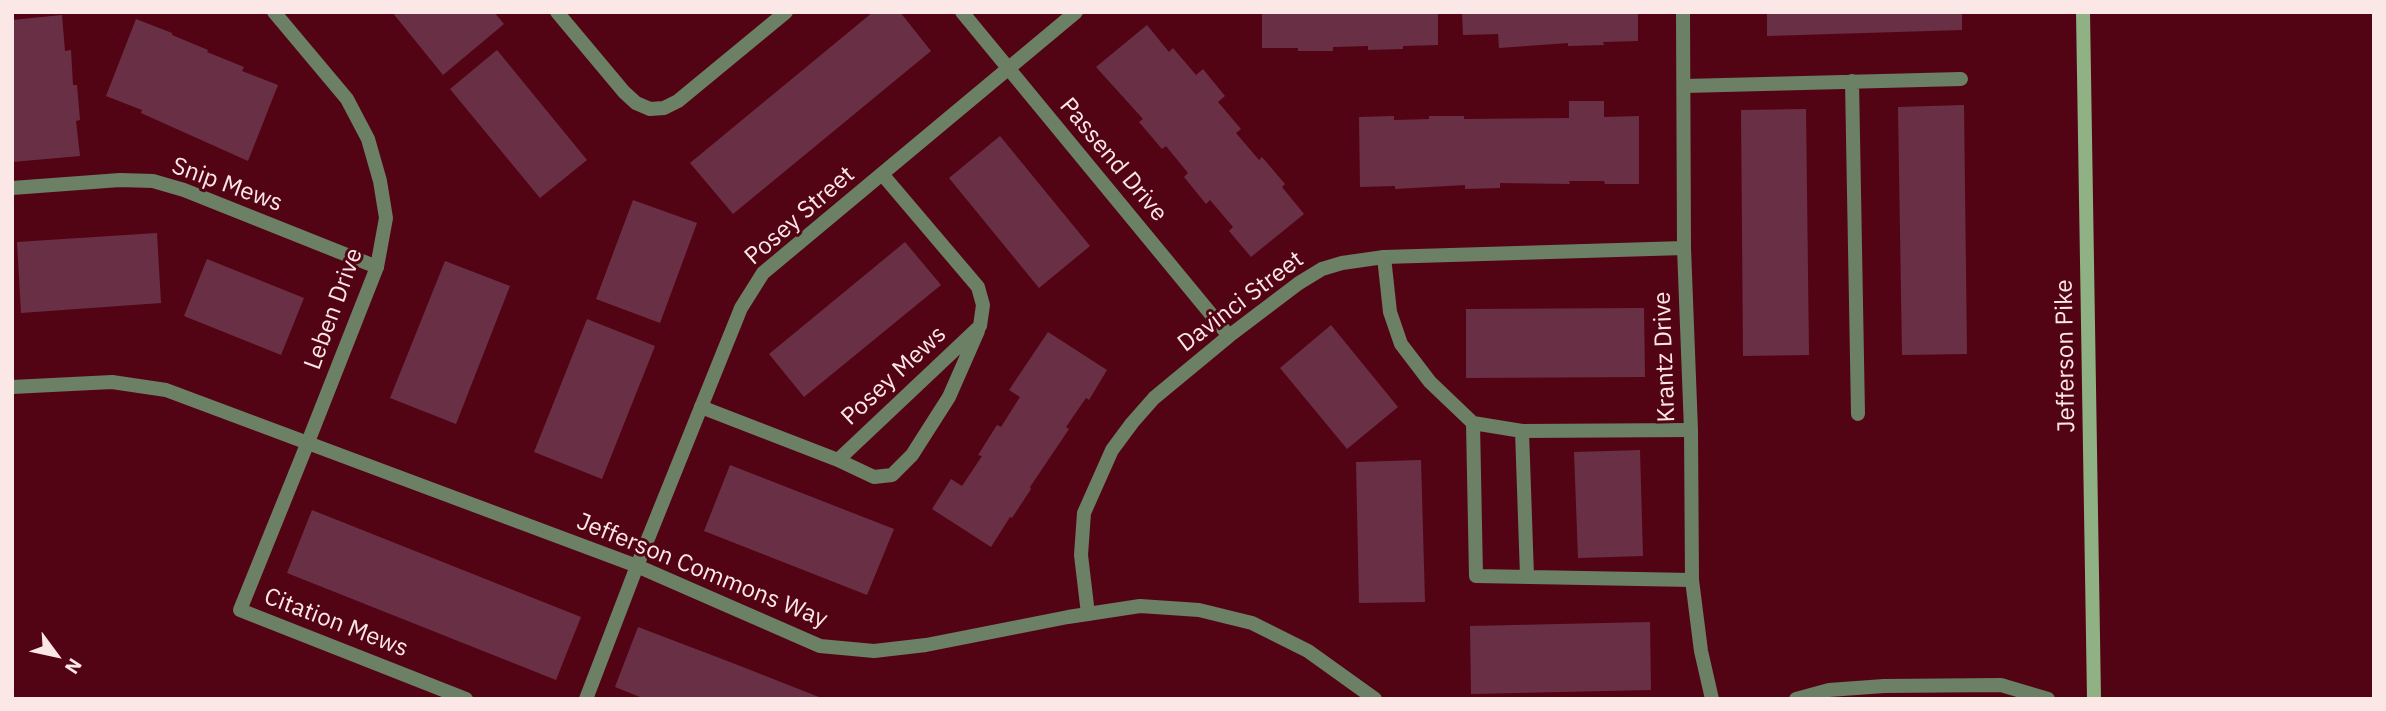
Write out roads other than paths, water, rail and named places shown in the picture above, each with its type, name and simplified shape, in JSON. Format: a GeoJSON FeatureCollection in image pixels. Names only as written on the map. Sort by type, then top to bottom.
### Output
{"type":"FeatureCollection","features":[{"type":"Feature","properties":{"kind":"main road","name":"Jefferson Pike"},"geometry":{"type":"LineString","coordinates":[[2083,12],[2094,699]]}},
{"type":"Feature","properties":{"kind":"street","name":"Leben Drive"},"geometry":{"type":"LineString","coordinates":[[274,12],[346,99],[368,139],[380,181],[386,218],[377,267],[308,442]]}},
{"type":"Feature","properties":{"kind":"street"},"geometry":{"type":"LineString","coordinates":[[557,12],[624,92],[636,103],[650,109],[664,108],[678,101],[786,12]]}},
{"type":"Feature","properties":{"kind":"street","name":"Passend Drive"},"geometry":{"type":"LineString","coordinates":[[962,12],[1229,336]]}},
{"type":"Feature","properties":{"kind":"street","name":"Posey Street"},"geometry":{"type":"LineString","coordinates":[[586,699],[741,307],[763,273],[1076,12]]}},
{"type":"Feature","properties":{"kind":"street","name":"Krantz Drive"},"geometry":{"type":"LineString","coordinates":[[1683,12],[1684,248],[1691,430],[1692,580],[1701,651],[1712,699]]}},
{"type":"Feature","properties":{"kind":"street"},"geometry":{"type":"LineString","coordinates":[[1685,86],[1961,79]]}},
{"type":"Feature","properties":{"kind":"street"},"geometry":{"type":"LineString","coordinates":[[1852,81],[1858,414]]}},
{"type":"Feature","properties":{"kind":"street","name":"Posey Mews"},"geometry":{"type":"LineString","coordinates":[[701,407],[838,460],[874,477],[892,475],[912,455],[948,397],[980,326],[983,305],[978,287],[882,174]]}},
{"type":"Feature","properties":{"kind":"street","name":"Snip Mews"},"geometry":{"type":"LineString","coordinates":[[12,188],[120,180],[153,181],[184,190],[377,267]]}},
{"type":"Feature","properties":{"kind":"street","name":"Davinci Street"},"geometry":{"type":"LineString","coordinates":[[1088,614],[1081,555],[1084,513],[1112,450],[1154,398],[1299,283],[1342,263],[1384,257],[1684,248]]}},
{"type":"Feature","properties":{"kind":"street"},"geometry":{"type":"LineString","coordinates":[[1384,257],[1390,312],[1401,344],[1430,382],[1473,423],[1522,431],[1691,430]]}},
{"type":"Feature","properties":{"kind":"street","name":"Posey Mews"},"geometry":{"type":"LineString","coordinates":[[838,460],[980,326]]}},
{"type":"Feature","properties":{"kind":"street","name":"Jefferson Commons Way"},"geometry":{"type":"LineString","coordinates":[[12,387],[112,382],[166,390],[473,507],[637,566],[820,646],[874,651],[926,645],[1140,606],[1199,610],[1252,623],[1308,651],[1375,699]]}},
{"type":"Feature","properties":{"kind":"street"},"geometry":{"type":"LineString","coordinates":[[1473,423],[1476,576],[1692,580]]}},
{"type":"Feature","properties":{"kind":"street"},"geometry":{"type":"LineString","coordinates":[[1522,431],[1527,576]]}},
{"type":"Feature","properties":{"kind":"street","name":"Citation Mews"},"geometry":{"type":"LineString","coordinates":[[308,442],[240,610],[466,699]]}},
{"type":"Feature","properties":{"kind":"street"},"geometry":{"type":"LineString","coordinates":[[1796,699],[1829,690],[1885,686],[2001,685],[2048,699]]}}]}
